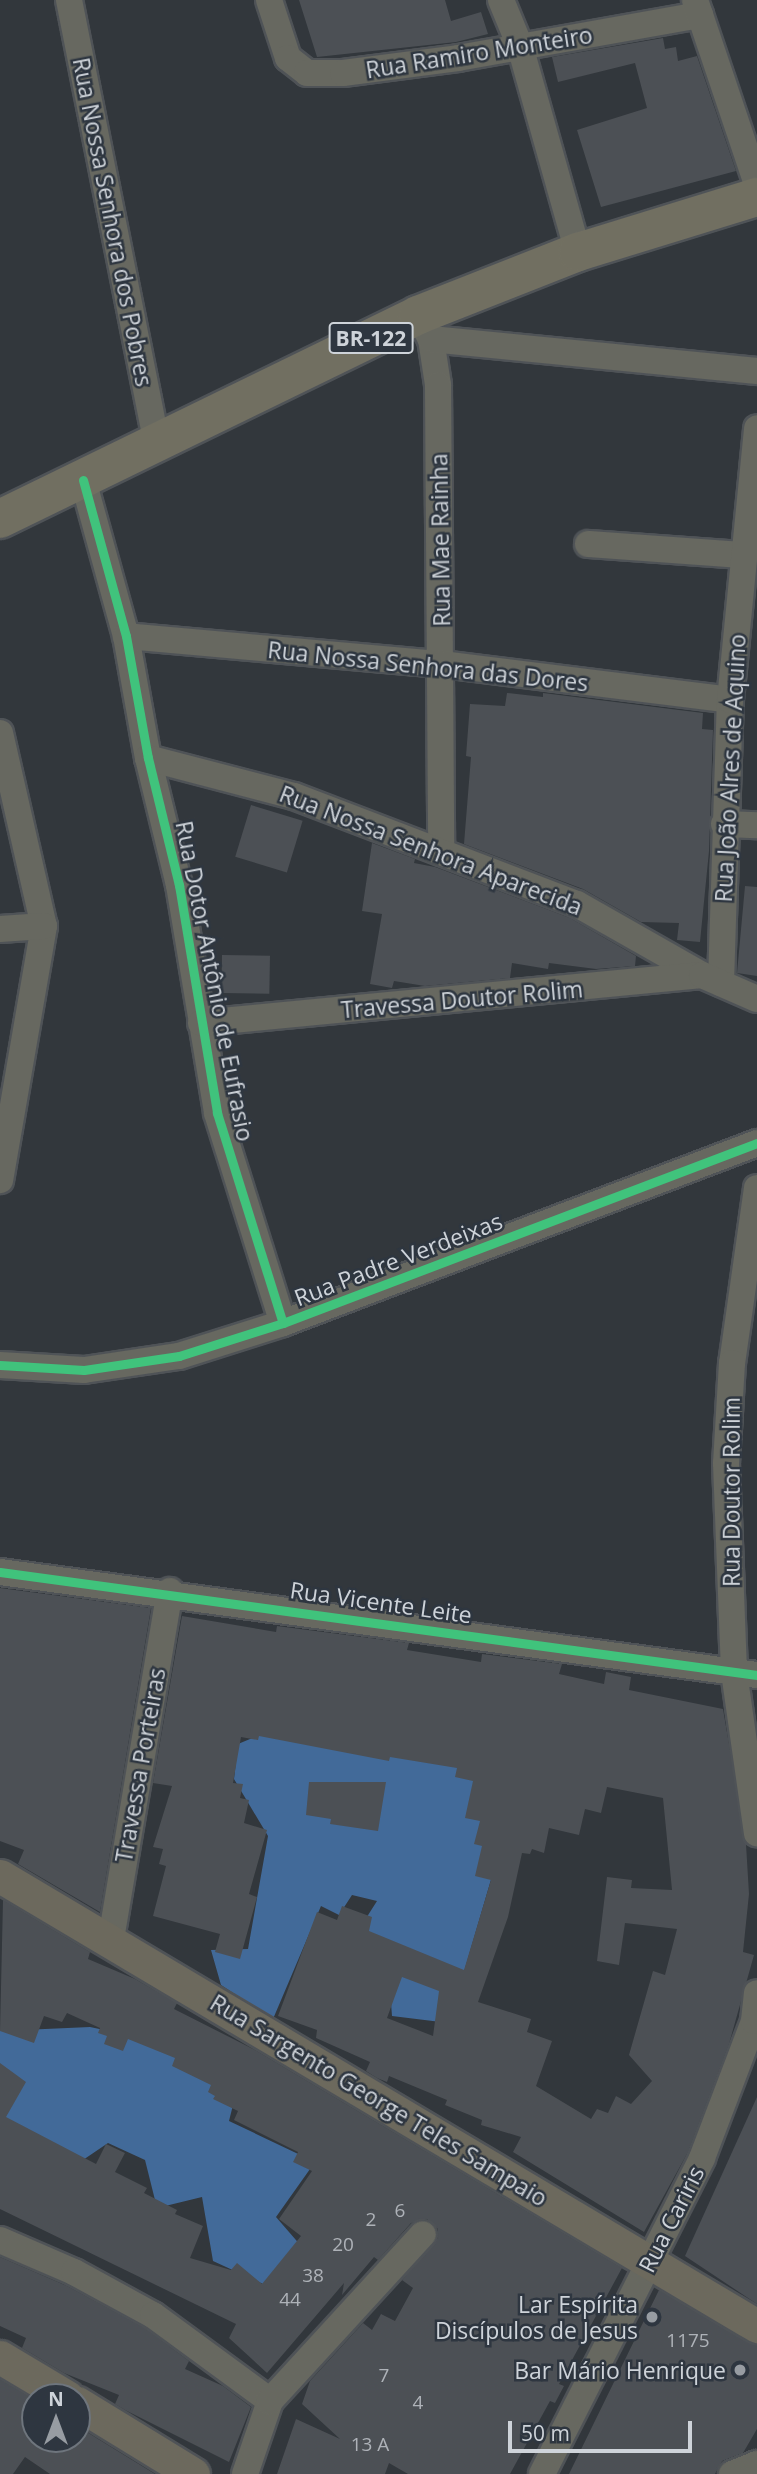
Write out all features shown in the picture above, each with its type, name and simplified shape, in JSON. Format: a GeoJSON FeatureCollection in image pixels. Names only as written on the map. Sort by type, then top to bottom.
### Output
{"type":"FeatureCollection","features":[{"type":"Feature","properties":{"kind":"highway","name":"BR-122"},"geometry":{"type":"LineString","coordinates":[[0,519],[157,444],[424,327],[578,253],[757,197]]}},
{"type":"Feature","properties":{"kind":"main road","name":"Rua Sargento George Teles Sampaio"},"geometry":{"type":"LineString","coordinates":[[0,1877],[111,1939],[757,2326]]}},
{"type":"Feature","properties":{"kind":"main road"},"geometry":{"type":"LineString","coordinates":[[0,2357],[44,2383]]}},
{"type":"Feature","properties":{"kind":"main road"},"geometry":{"type":"LineString","coordinates":[[91,2412],[193,2474]]}},
{"type":"Feature","properties":{"kind":"street","name":"Rua Nossa Senhora dos Pobres"},"geometry":{"type":"LineString","coordinates":[[69,0],[157,444]]}},
{"type":"Feature","properties":{"kind":"street","name":"Rua Ramiro Monteiro"},"geometry":{"type":"LineString","coordinates":[[269,0],[277,34],[288,58],[307,73],[369,70],[520,46],[698,7]]}},
{"type":"Feature","properties":{"kind":"street"},"geometry":{"type":"LineString","coordinates":[[486,0],[504,8],[520,46],[578,253]]}},
{"type":"Feature","properties":{"kind":"street"},"geometry":{"type":"LineString","coordinates":[[698,7],[757,184]]}},
{"type":"Feature","properties":{"kind":"street"},"geometry":{"type":"LineString","coordinates":[[424,327],[757,371]]}},
{"type":"Feature","properties":{"kind":"street","name":"Rua Mae Rainha"},"geometry":{"type":"LineString","coordinates":[[424,327],[438,385],[442,664],[441,852]]}},
{"type":"Feature","properties":{"kind":"street","name":"Rua João Alres de Aquino"},"geometry":{"type":"LineString","coordinates":[[712,979],[730,699],[757,428]]}},
{"type":"Feature","properties":{"kind":"street","name":"Rua Dotor Antônio de Eufrasio"},"geometry":{"type":"LineString","coordinates":[[83,480],[127,636],[148,758],[180,884],[217,1113],[283,1323]]}},
{"type":"Feature","properties":{"kind":"street"},"geometry":{"type":"LineString","coordinates":[[588,544],[743,555]]}},
{"type":"Feature","properties":{"kind":"street","name":"Rua Nossa Senhora das Dores"},"geometry":{"type":"LineString","coordinates":[[127,636],[442,664],[730,699]]}},
{"type":"Feature","properties":{"kind":"street"},"geometry":{"type":"LineString","coordinates":[[0,733],[44,926],[0,1180]]}},
{"type":"Feature","properties":{"kind":"street","name":"Rua Nossa Senhora Aparecida"},"geometry":{"type":"LineString","coordinates":[[148,758],[294,796],[577,904],[712,979],[757,999]]}},
{"type":"Feature","properties":{"kind":"street"},"geometry":{"type":"LineString","coordinates":[[724,824],[757,825]]}},
{"type":"Feature","properties":{"kind":"street"},"geometry":{"type":"LineString","coordinates":[[0,929],[44,926]]}},
{"type":"Feature","properties":{"kind":"street","name":"Travessa Doutor Rolim"},"geometry":{"type":"LineString","coordinates":[[201,1023],[712,979]]}},
{"type":"Feature","properties":{"kind":"street","name":"Rua Padre Verdeixas"},"geometry":{"type":"LineString","coordinates":[[0,1366],[84,1370],[180,1356],[283,1323],[757,1143]]}},
{"type":"Feature","properties":{"kind":"street","name":"Rua Doutor Rolim"},"geometry":{"type":"LineString","coordinates":[[745,1673],[728,1413],[757,1188]]}},
{"type":"Feature","properties":{"kind":"street","name":"Rua Vicente Leite"},"geometry":{"type":"LineString","coordinates":[[0,1572],[170,1591],[745,1673]]}},
{"type":"Feature","properties":{"kind":"street","name":"Travessa Porteiras"},"geometry":{"type":"LineString","coordinates":[[111,1939],[170,1591]]}},
{"type":"Feature","properties":{"kind":"street"},"geometry":{"type":"LineString","coordinates":[[745,1673],[757,1833]]}},
{"type":"Feature","properties":{"kind":"street","name":"Rua Cariris"},"geometry":{"type":"LineString","coordinates":[[542,2474],[702,2158],[754,2021],[757,1993]]}},
{"type":"Feature","properties":{"kind":"street"},"geometry":{"type":"LineString","coordinates":[[246,2474],[270,2401],[423,2234]]}},
{"type":"Feature","properties":{"kind":"street"},"geometry":{"type":"LineString","coordinates":[[0,2240],[74,2272],[153,2315],[270,2401]]}},
{"type":"Feature","properties":{"kind":"street"},"geometry":{"type":"LineString","coordinates":[[732,2474],[757,2464]]}},
{"type":"Feature","properties":{"kind":"shaded area"},"geometry":{"type":"Polygon","coordinates":[[[293,1721],[487,1771],[502,1842],[449,2023],[392,2016],[389,1977],[356,1934],[377,1901],[352,1895],[339,1915],[321,1906],[273,2019],[221,1985],[211,1950],[248,1949],[268,1836],[234,1779],[238,1744],[293,1721]]]}},
{"type":"Feature","properties":{"kind":"shaded area"},"geometry":{"type":"Polygon","coordinates":[[[90,2027],[204,2051],[236,2093],[229,2121],[315,2162],[276,2217],[302,2247],[276,2290],[213,2261],[202,2197],[157,2208],[145,2160],[108,2143],[80,2162],[0,2153],[0,2031],[90,2027]]]}},
{"type":"Feature","properties":{"kind":"building"},"geometry":{"type":"Polygon","coordinates":[[[299,0],[445,0],[451,21],[481,12],[488,34],[456,42],[317,57],[299,0]]]}},
{"type":"Feature","properties":{"kind":"building"},"geometry":{"type":"Polygon","coordinates":[[[663,38],[665,49],[676,47],[678,61],[697,56],[736,171],[601,207],[577,130],[647,108],[635,63],[558,82],[552,57],[663,38]]]}},
{"type":"Feature","properties":{"kind":"building"},"geometry":{"type":"Polygon","coordinates":[[[507,693],[543,697],[543,693],[703,713],[702,729],[713,730],[709,851],[700,942],[677,940],[679,923],[641,922],[583,889],[464,844],[471,757],[466,756],[470,704],[505,706],[507,693]]]}},
{"type":"Feature","properties":{"kind":"building"},"geometry":{"type":"Polygon","coordinates":[[[251,805],[303,821],[287,872],[235,857],[251,805]]]}},
{"type":"Feature","properties":{"kind":"building"},"geometry":{"type":"Polygon","coordinates":[[[372,843],[415,859],[414,863],[435,867],[570,918],[636,956],[635,966],[596,969],[549,963],[548,969],[512,963],[510,978],[425,986],[394,981],[392,988],[370,984],[382,914],[362,911],[372,843]]]}},
{"type":"Feature","properties":{"kind":"building"},"geometry":{"type":"Polygon","coordinates":[[[745,886],[757,887],[757,976],[737,973],[745,886]]]}},
{"type":"Feature","properties":{"kind":"building"},"geometry":{"type":"Polygon","coordinates":[[[222,955],[270,956],[269,994],[221,993],[222,955]]]}},
{"type":"Feature","properties":{"kind":"building"},"geometry":{"type":"Polygon","coordinates":[[[0,1588],[151,1608],[100,1912],[18,1864],[24,1850],[0,1841],[0,1588]]]}},
{"type":"Feature","properties":{"kind":"building"},"geometry":{"type":"Polygon","coordinates":[[[182,1616],[276,1632],[277,1626],[409,1643],[407,1650],[481,1662],[482,1654],[562,1664],[559,1674],[604,1684],[606,1672],[631,1677],[629,1690],[723,1709],[746,1844],[749,1894],[743,1952],[754,1955],[729,2044],[688,2152],[644,2232],[513,2152],[521,2137],[481,2125],[482,2120],[445,2105],[447,2100],[389,2076],[387,2082],[377,2078],[366,2071],[370,2062],[316,2038],[317,2030],[278,2016],[317,1912],[337,1920],[342,1906],[372,1917],[369,1931],[464,1970],[491,1880],[475,1876],[482,1846],[474,1844],[480,1821],[465,1818],[473,1781],[455,1777],[457,1768],[390,1757],[389,1761],[259,1736],[258,1740],[241,1737],[233,1783],[243,1784],[240,1798],[249,1800],[244,1823],[267,1830],[249,1894],[257,1897],[240,1959],[215,1952],[220,1934],[153,1916],[166,1866],[159,1864],[163,1849],[153,1847],[172,1786],[153,1783],[182,1616]],[[607,1787],[601,1813],[585,1809],[579,1835],[549,1828],[544,1853],[532,1849],[530,1854],[522,1853],[508,1917],[478,2002],[531,2019],[527,2032],[552,2041],[536,2086],[591,2119],[597,2109],[608,2113],[616,2096],[631,2104],[652,2081],[629,2055],[653,1971],[665,1975],[677,1929],[625,1923],[619,1965],[597,1961],[607,1877],[632,1880],[631,1888],[672,1890],[663,1798],[607,1787]],[[402,1977],[387,2018],[433,2036],[439,1991],[402,1977]]]}},
{"type":"Feature","properties":{"kind":"building"},"geometry":{"type":"Polygon","coordinates":[[[309,1782],[386,1782],[378,1831],[330,1824],[331,1819],[306,1815],[309,1782]]]}},
{"type":"Feature","properties":{"kind":"building"},"geometry":{"type":"Polygon","coordinates":[[[3,1900],[90,1952],[88,1959],[135,1979],[177,2003],[174,2009],[255,2050],[622,2268],[559,2384],[564,2386],[555,2403],[550,2401],[510,2474],[408,2474],[389,2463],[385,2474],[277,2474],[296,2419],[340,2439],[302,2404],[310,2381],[363,2323],[372,2330],[381,2314],[395,2321],[413,2288],[402,2280],[438,2238],[438,2229],[427,2219],[411,2223],[378,2260],[374,2257],[342,2295],[344,2283],[267,2373],[229,2338],[236,2324],[0,2209],[0,2063],[26,2082],[6,2117],[96,2164],[106,2144],[125,2153],[115,2172],[147,2188],[144,2193],[177,2210],[175,2214],[203,2226],[190,2258],[231,2270],[237,2263],[262,2284],[301,2236],[279,2219],[312,2171],[293,2162],[298,2152],[234,2120],[238,2111],[213,2099],[215,2096],[208,2092],[211,2085],[172,2066],[175,2058],[128,2039],[123,2051],[104,2044],[107,2036],[98,2033],[100,2028],[67,2013],[62,2022],[44,2016],[34,2043],[0,2031],[3,1900]]]}},
{"type":"Feature","properties":{"kind":"building"},"geometry":{"type":"Polygon","coordinates":[[[757,2097],[757,2304],[685,2256],[757,2097]]]}},
{"type":"Feature","properties":{"kind":"building"},"geometry":{"type":"Polygon","coordinates":[[[0,2257],[67,2286],[145,2328],[189,2361],[185,2369],[223,2386],[251,2407],[229,2462],[125,2410],[115,2404],[119,2395],[64,2373],[22,2348],[26,2338],[0,2326],[0,2257]]]}},
{"type":"Feature","properties":{"kind":"building"},"geometry":{"type":"Polygon","coordinates":[[[659,2290],[757,2345],[757,2429],[743,2453],[722,2461],[715,2474],[569,2474],[659,2290]]]}},
{"type":"Feature","properties":{"kind":"building"},"geometry":{"type":"Polygon","coordinates":[[[0,2379],[21,2392],[21,2453],[91,2453],[91,2435],[155,2474],[50,2474],[25,2457],[13,2474],[0,2474],[0,2379]]]}},
{"type":"Feature","properties":{"kind":"cycle path"},"geometry":{"type":"LineString","coordinates":[[83,480],[126,636],[148,758],[179,885],[217,1113],[283,1323]]}},
{"type":"Feature","properties":{"kind":"cycle path"},"geometry":{"type":"LineString","coordinates":[[0,1365],[84,1370],[179,1356],[283,1323],[757,1143]]}},
{"type":"Feature","properties":{"kind":"cycle path"},"geometry":{"type":"LineString","coordinates":[[0,1572],[757,1675]]}},
{"type":"Feature","properties":{"kind":"place","name":"Lar Espírita Discípulos de Jesus"},"geometry":{"type":"Point","coordinates":[652,2317]}},
{"type":"Feature","properties":{"kind":"place","name":"Bar Mário Henrique"},"geometry":{"type":"Point","coordinates":[740,2370]}}]}
